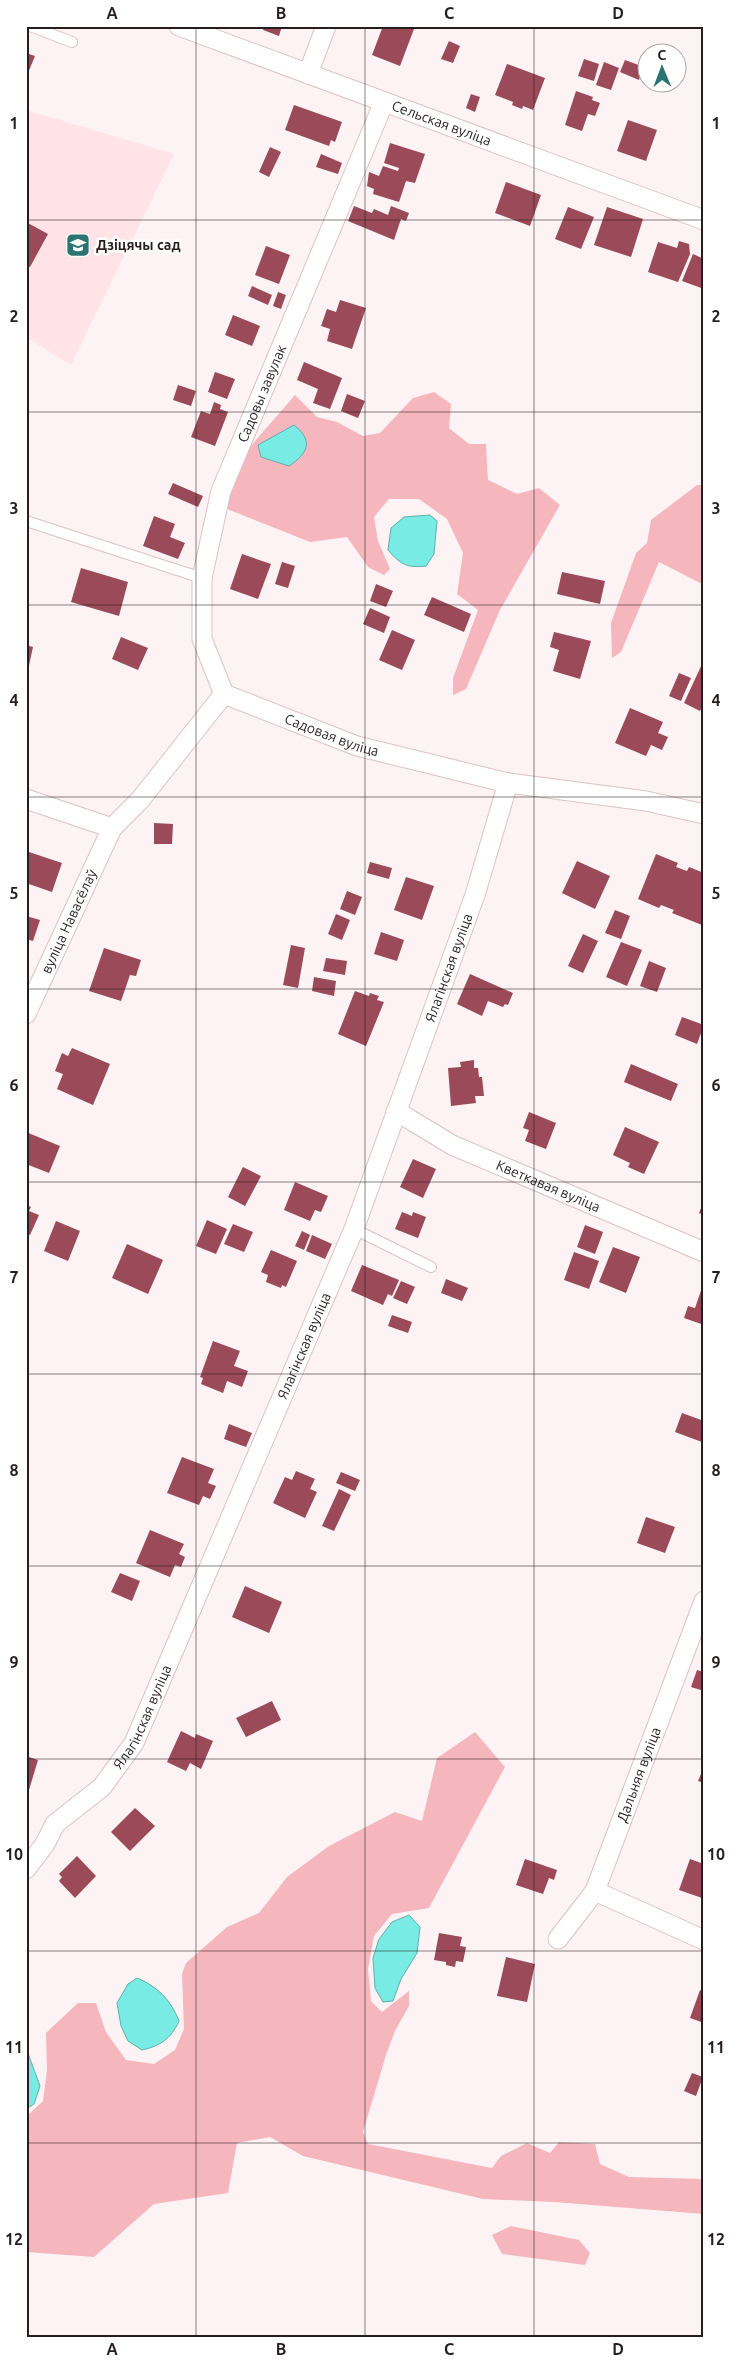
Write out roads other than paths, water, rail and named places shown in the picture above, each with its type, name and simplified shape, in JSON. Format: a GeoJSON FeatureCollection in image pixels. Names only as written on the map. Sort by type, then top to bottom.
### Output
{"type":"FeatureCollection","features":[{"type":"Feature","properties":{"kind":"street","name":"Сельская вуліца"},"geometry":{"type":"LineString","coordinates":[[179,26],[704,220]]}},
{"type":"Feature","properties":{"kind":"street"},"geometry":{"type":"LineString","coordinates":[[308,74],[326,26]]}},
{"type":"Feature","properties":{"kind":"street","name":"Садовы завулак"},"geometry":{"type":"LineString","coordinates":[[224,694],[202,639],[202,578],[221,491],[384,102]]}},
{"type":"Feature","properties":{"kind":"street"},"geometry":{"type":"LineString","coordinates":[[26,799],[112,828],[140,800],[224,694]]}},
{"type":"Feature","properties":{"kind":"street","name":"Садовая вуліца"},"geometry":{"type":"LineString","coordinates":[[224,694],[357,746],[508,783],[646,802],[704,814]]}},
{"type":"Feature","properties":{"kind":"street","name":"Ялагінская вуліца"},"geometry":{"type":"LineString","coordinates":[[26,1869],[45,1844],[55,1824],[102,1787],[134,1743],[354,1229],[475,895],[508,783]]}},
{"type":"Feature","properties":{"kind":"street","name":"вуліца Навасёлаў"},"geometry":{"type":"LineString","coordinates":[[26,1014],[112,828]]}},
{"type":"Feature","properties":{"kind":"street","name":"Кветкавая вуліца"},"geometry":{"type":"LineString","coordinates":[[396,1111],[452,1145],[704,1252]]}},
{"type":"Feature","properties":{"kind":"street","name":"Дальняя вуліца"},"geometry":{"type":"LineString","coordinates":[[558,1939],[595,1891],[704,1601]]}},
{"type":"Feature","properties":{"kind":"street"},"geometry":{"type":"LineString","coordinates":[[595,1891],[704,1940]]}},
{"type":"Feature","properties":{"kind":"lane"},"geometry":{"type":"LineString","coordinates":[[30,26],[72,42]]}},
{"type":"Feature","properties":{"kind":"lane"},"geometry":{"type":"LineString","coordinates":[[26,522],[202,578]]}},
{"type":"Feature","properties":{"kind":"lane"},"geometry":{"type":"LineString","coordinates":[[354,1229],[431,1267]]}},
{"type":"Feature","properties":{"kind":"water"},"geometry":{"type":"Polygon","coordinates":[[[294,425],[304,436],[306,442],[306,447],[301,456],[289,466],[261,457],[258,445],[294,425]]]}},
{"type":"Feature","properties":{"kind":"water"},"geometry":{"type":"Polygon","coordinates":[[[430,515],[437,521],[434,554],[426,566],[409,566],[401,562],[388,550],[391,528],[404,517],[430,515]]]}},
{"type":"Feature","properties":{"kind":"water"},"geometry":{"type":"Polygon","coordinates":[[[409,1915],[420,1927],[417,1953],[401,1979],[393,2001],[383,2002],[375,1988],[373,1958],[379,1939],[392,1922],[409,1915]]]}},
{"type":"Feature","properties":{"kind":"water"},"geometry":{"type":"Polygon","coordinates":[[[137,1978],[151,1985],[167,2000],[179,2021],[169,2037],[164,2041],[142,2050],[128,2041],[121,2026],[117,2003],[128,1984],[137,1978]]]}},
{"type":"Feature","properties":{"kind":"water"},"geometry":{"type":"Polygon","coordinates":[[[26,2048],[40,2086],[34,2104],[26,2109],[26,2048]]]}},
{"type":"Feature","properties":{"kind":"place","name":"Дзіцячы сад"},"geometry":{"type":"Point","coordinates":[78,245]}}]}
